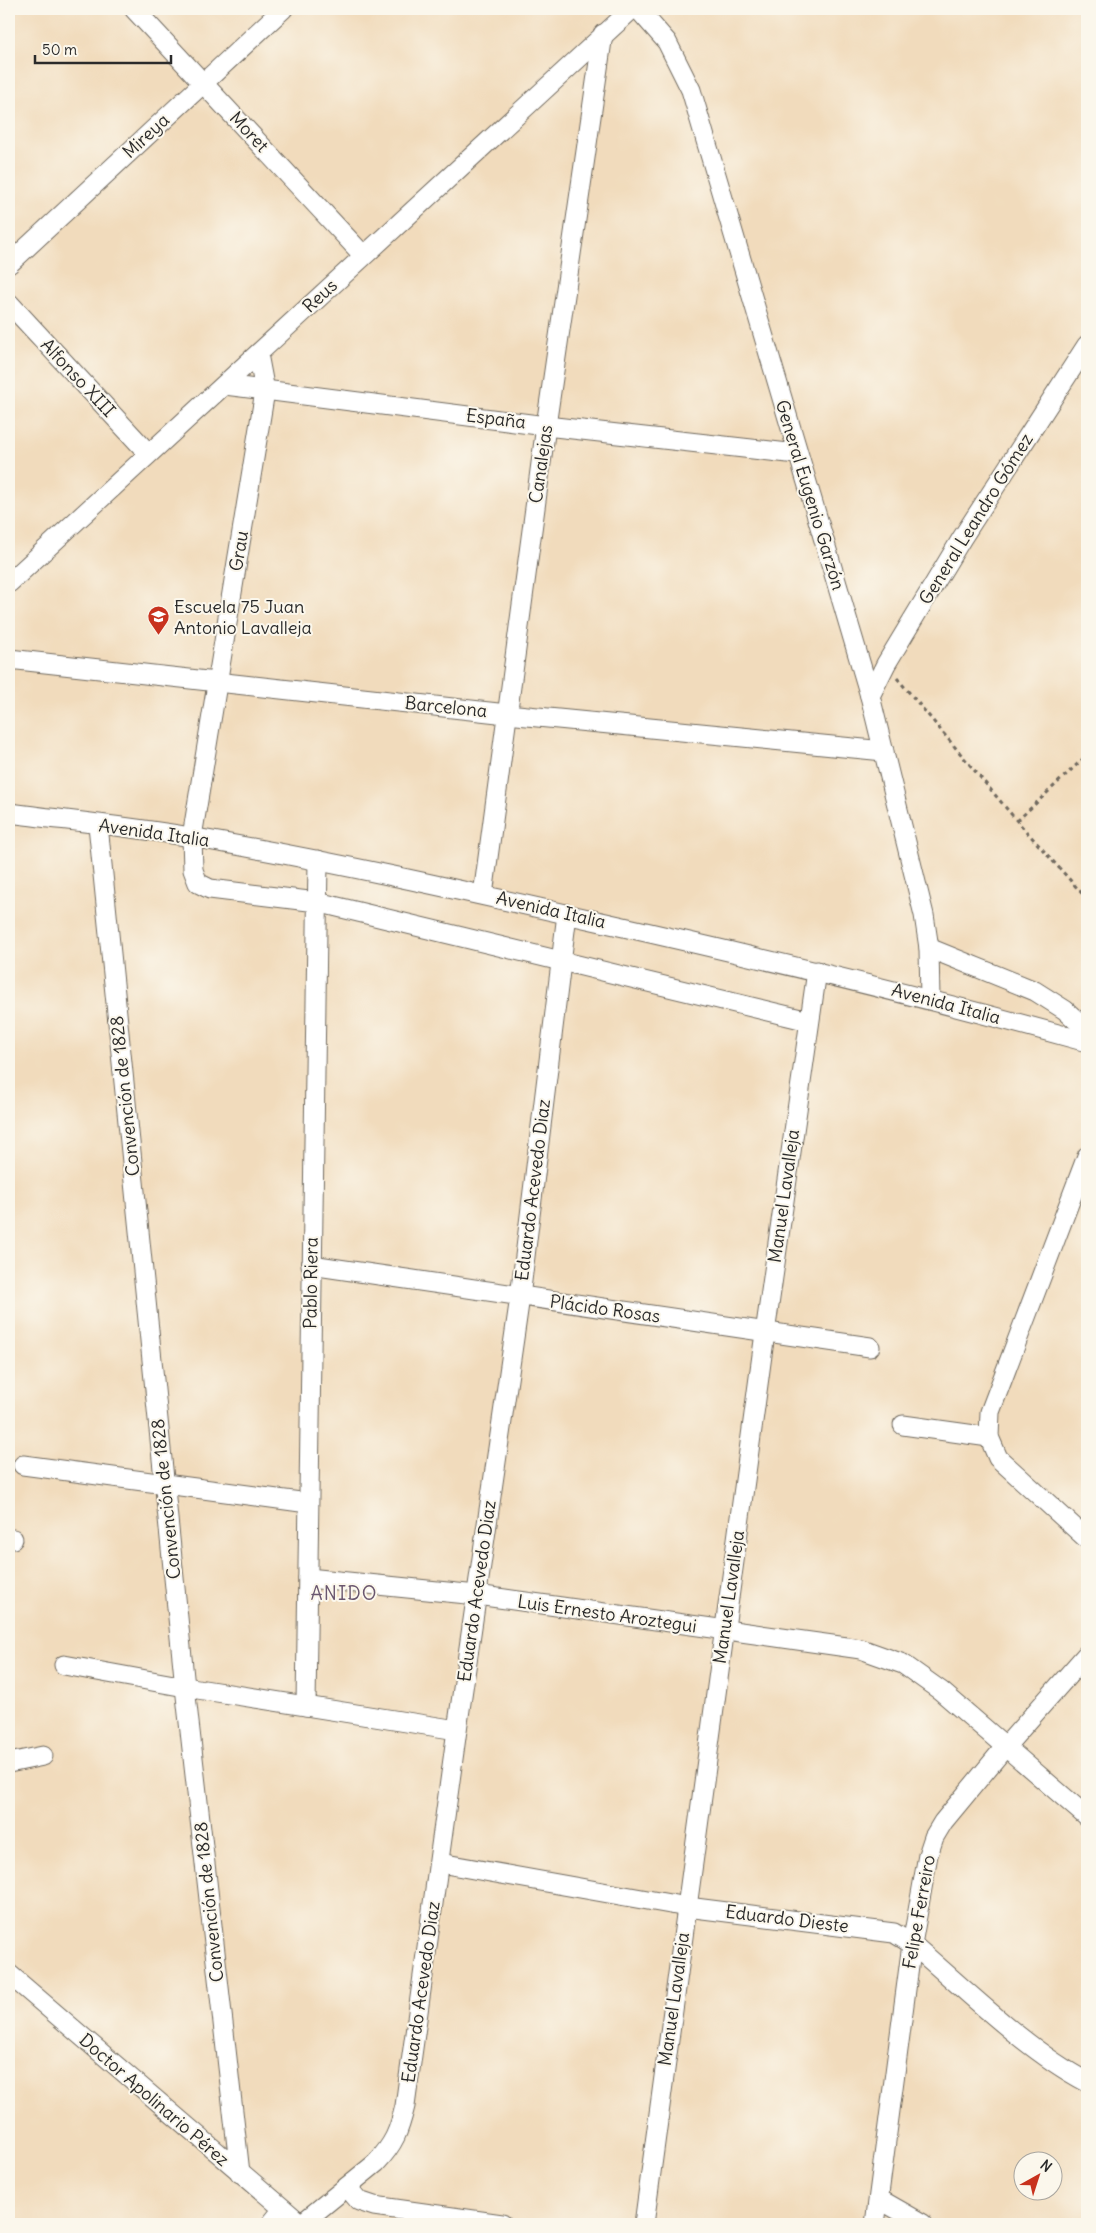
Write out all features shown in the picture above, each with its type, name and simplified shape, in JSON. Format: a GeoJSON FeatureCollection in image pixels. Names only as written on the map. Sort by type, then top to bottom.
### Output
{"type":"FeatureCollection","features":[{"type":"Feature","properties":{"kind":"street","name":"Moret"},"geometry":{"type":"LineString","coordinates":[[134,9],[363,255]]}},
{"type":"Feature","properties":{"kind":"street","name":"Mireya"},"geometry":{"type":"LineString","coordinates":[[9,264],[283,9]]}},
{"type":"Feature","properties":{"kind":"street","name":"Reus"},"geometry":{"type":"LineString","coordinates":[[9,583],[632,9]]}},
{"type":"Feature","properties":{"kind":"street","name":"General Eugenio Garzón"},"geometry":{"type":"LineString","coordinates":[[638,9],[667,42],[691,90],[870,696],[924,915],[929,948],[930,998]]}},
{"type":"Feature","properties":{"kind":"street","name":"Canalejas"},"geometry":{"type":"LineString","coordinates":[[483,895],[546,426],[604,34]]}},
{"type":"Feature","properties":{"kind":"street","name":"Alfonso XIII"},"geometry":{"type":"LineString","coordinates":[[9,303],[148,453]]}},
{"type":"Feature","properties":{"kind":"street","name":"General Leandro Gómez"},"geometry":{"type":"LineString","coordinates":[[870,696],[886,664],[967,530],[1087,345]]}},
{"type":"Feature","properties":{"kind":"street","name":"Grau"},"geometry":{"type":"LineString","coordinates":[[258,354],[265,391],[192,837],[193,870],[198,883],[210,889],[317,902]]}},
{"type":"Feature","properties":{"kind":"street","name":"España"},"geometry":{"type":"LineString","coordinates":[[225,385],[546,426],[797,454]]}},
{"type":"Feature","properties":{"kind":"street","name":"Barcelona"},"geometry":{"type":"LineString","coordinates":[[9,659],[507,714],[884,751]]}},
{"type":"Feature","properties":{"kind":"street","name":"Avenida Italia"},"geometry":{"type":"LineString","coordinates":[[9,813],[192,837],[318,860],[483,895],[930,998],[1087,1042]]}},
{"type":"Feature","properties":{"kind":"street","name":"Convención de 1828"},"geometry":{"type":"LineString","coordinates":[[98,825],[185,1687],[240,2173]]}},
{"type":"Feature","properties":{"kind":"street","name":"Pablo Riera"},"geometry":{"type":"LineString","coordinates":[[306,1706],[318,860]]}},
{"type":"Feature","properties":{"kind":"street"},"geometry":{"type":"LineString","coordinates":[[317,902],[561,962],[810,1020]]}},
{"type":"Feature","properties":{"kind":"street","name":"Eduardo Acevedo Diaz"},"geometry":{"type":"LineString","coordinates":[[301,2224],[376,2163],[397,2136],[405,2106],[440,1863],[456,1730],[478,1595],[520,1297],[566,914]]}},
{"type":"Feature","properties":{"kind":"street"},"geometry":{"type":"LineString","coordinates":[[929,948],[1035,991],[1065,1010],[1087,1030]]}},
{"type":"Feature","properties":{"kind":"street","name":"Manuel Lavalleja"},"geometry":{"type":"LineString","coordinates":[[644,2224],[765,1333],[817,971]]}},
{"type":"Feature","properties":{"kind":"street"},"geometry":{"type":"LineString","coordinates":[[1087,1156],[990,1412],[988,1437],[998,1458],[1087,1539]]}},
{"type":"Feature","properties":{"kind":"street","name":"Plácido Rosas"},"geometry":{"type":"LineString","coordinates":[[311,1264],[520,1297],[870,1347]]}},
{"type":"Feature","properties":{"kind":"street"},"geometry":{"type":"LineString","coordinates":[[903,1425],[988,1437]]}},
{"type":"Feature","properties":{"kind":"street"},"geometry":{"type":"LineString","coordinates":[[23,1465],[308,1503]]}},
{"type":"Feature","properties":{"kind":"street","name":"Luis Ernesto Aroztegui"},"geometry":{"type":"LineString","coordinates":[[308,1578],[478,1595],[860,1649],[903,1664],[941,1691],[1004,1748],[1087,1817]]}},
{"type":"Feature","properties":{"kind":"street","name":"Felipe Ferreiro"},"geometry":{"type":"LineString","coordinates":[[875,2224],[912,1944],[928,1856],[934,1837],[943,1822],[1004,1748],[1087,1654]]}},
{"type":"Feature","properties":{"kind":"street"},"geometry":{"type":"LineString","coordinates":[[64,1665],[185,1687],[456,1730]]}},
{"type":"Feature","properties":{"kind":"street"},"geometry":{"type":"LineString","coordinates":[[9,1763],[43,1756]]}},
{"type":"Feature","properties":{"kind":"street","name":"Eduardo Dieste"},"geometry":{"type":"LineString","coordinates":[[440,1863],[687,1907],[894,1933],[912,1944],[1019,2035],[1074,2075],[1087,2082]]}},
{"type":"Feature","properties":{"kind":"street","name":"Doctor Apolinario Pérez"},"geometry":{"type":"LineString","coordinates":[[9,1974],[301,2224]]}},
{"type":"Feature","properties":{"kind":"street"},"geometry":{"type":"LineString","coordinates":[[347,2187],[359,2201],[374,2206],[502,2224]]}},
{"type":"Feature","properties":{"kind":"street"},"geometry":{"type":"LineString","coordinates":[[879,2199],[923,2224]]}},
{"type":"Feature","properties":{"kind":"street"},"geometry":{"type":"LineString","coordinates":[[271,2224],[283,2209]]}},
{"type":"Feature","properties":{"kind":"path"},"geometry":{"type":"LineString","coordinates":[[886,664],[1017,821],[1087,899]]}},
{"type":"Feature","properties":{"kind":"path"},"geometry":{"type":"LineString","coordinates":[[1017,821],[1087,755]]}},
{"type":"Feature","properties":{"kind":"place","name":"Escuela 75 Juan Antonio Lavalleja"},"geometry":{"type":"Point","coordinates":[158,636]}},
{"type":"Feature","properties":{"kind":"district","name":"ANIDO"},"geometry":{"type":"Point","coordinates":[344,1593]}}]}
